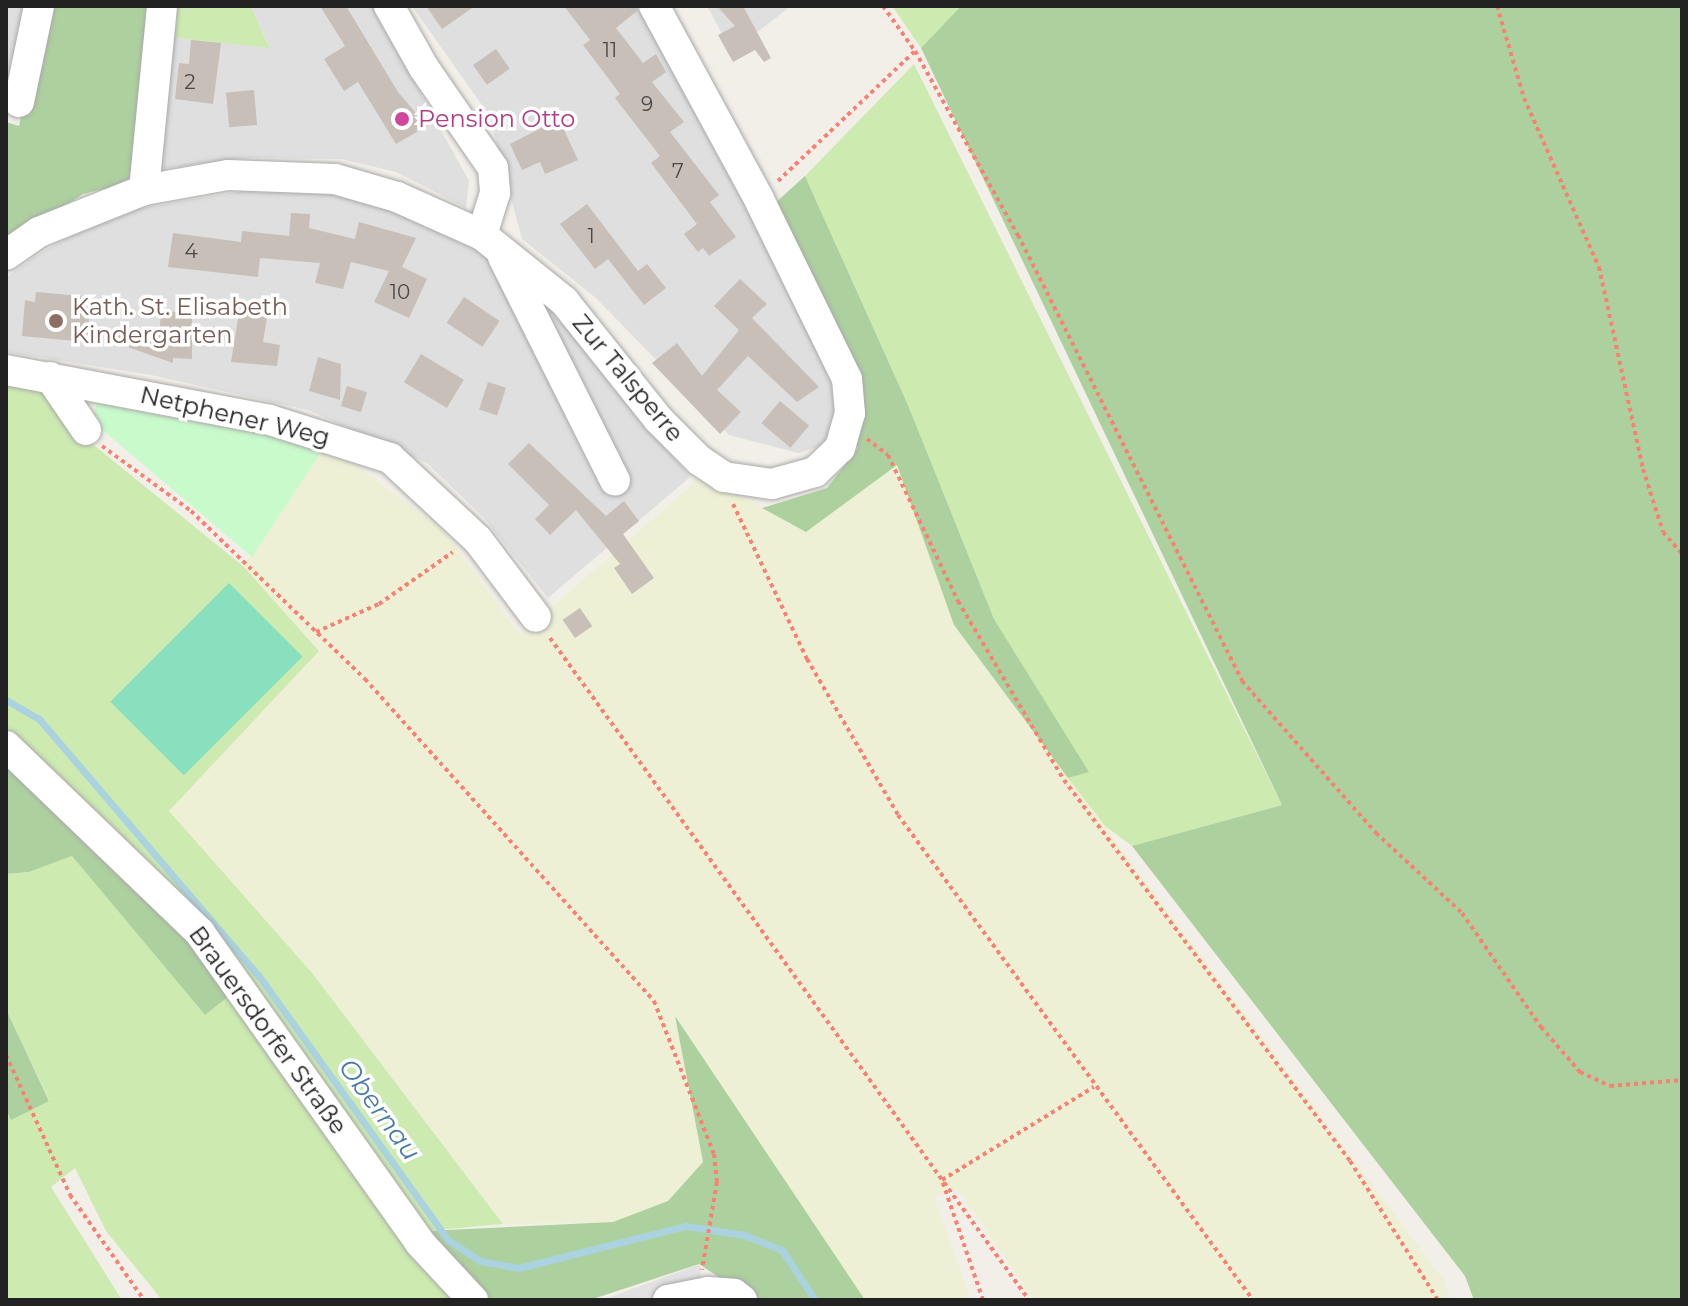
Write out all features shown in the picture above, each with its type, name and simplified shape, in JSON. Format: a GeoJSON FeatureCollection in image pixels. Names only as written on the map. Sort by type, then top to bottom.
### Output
{"type":"FeatureCollection","features":[{"type":"Feature","properties":{"kind":"street"},"geometry":{"type":"LineString","coordinates":[[19,102],[39,6]]}},
{"type":"Feature","properties":{"kind":"street"},"geometry":{"type":"LineString","coordinates":[[144,190],[162,6]]}},
{"type":"Feature","properties":{"kind":"street"},"geometry":{"type":"LineString","coordinates":[[389,6],[424,68],[493,168],[495,193],[490,242],[615,481]]}},
{"type":"Feature","properties":{"kind":"street"},"geometry":{"type":"LineString","coordinates":[[654,6],[839,357],[849,398],[845,433]]}},
{"type":"Feature","properties":{"kind":"street","name":"Zur Talsperre"},"geometry":{"type":"LineString","coordinates":[[6,255],[39,232],[144,190],[228,175],[335,179],[397,197],[490,242],[564,301],[659,420],[699,460],[724,477],[772,484],[795,480],[830,460],[845,433]]}},
{"type":"Feature","properties":{"kind":"street","name":"Netphener Weg"},"geometry":{"type":"LineString","coordinates":[[6,370],[270,420],[390,458],[475,537],[536,617]]}},
{"type":"Feature","properties":{"kind":"street"},"geometry":{"type":"LineString","coordinates":[[50,377],[86,430]]}},
{"type":"Feature","properties":{"kind":"street","name":"Brauersdorfer Straße"},"geometry":{"type":"LineString","coordinates":[[6,746],[200,933],[420,1243],[473,1300]]}},
{"type":"Feature","properties":{"kind":"street"},"geometry":{"type":"LineString","coordinates":[[668,1300],[708,1292],[734,1294],[742,1300]]}},
{"type":"Feature","properties":{"kind":"path"},"geometry":{"type":"LineString","coordinates":[[883,6],[915,51],[1058,310],[1242,681],[1376,833],[1462,913],[1541,1027],[1580,1072],[1610,1086],[1682,1080]]}},
{"type":"Feature","properties":{"kind":"path"},"geometry":{"type":"LineString","coordinates":[[1497,6],[1524,98],[1599,267],[1646,480],[1663,532],[1682,554]]}},
{"type":"Feature","properties":{"kind":"path"},"geometry":{"type":"LineString","coordinates":[[789,170],[915,51]]}},
{"type":"Feature","properties":{"kind":"path"},"geometry":{"type":"LineString","coordinates":[[86,430],[141,477],[191,511],[365,679],[654,1001],[714,1154],[714,1214],[710,1239]]}},
{"type":"Feature","properties":{"kind":"path"},"geometry":{"type":"LineString","coordinates":[[845,433],[867,438],[888,455],[1008,690],[1143,888],[1350,1161],[1438,1300]]}},
{"type":"Feature","properties":{"kind":"path"},"geometry":{"type":"LineString","coordinates":[[724,477],[739,521],[807,659],[898,815],[1253,1300]]}},
{"type":"Feature","properties":{"kind":"path"},"geometry":{"type":"LineString","coordinates":[[315,633],[379,604],[475,537]]}},
{"type":"Feature","properties":{"kind":"path"},"geometry":{"type":"LineString","coordinates":[[536,617],[1029,1300]]}},
{"type":"Feature","properties":{"kind":"path"},"geometry":{"type":"LineString","coordinates":[[6,1055],[70,1195],[144,1300]]}},
{"type":"Feature","properties":{"kind":"path"},"geometry":{"type":"LineString","coordinates":[[942,1180],[1095,1086]]}},
{"type":"Feature","properties":{"kind":"path"},"geometry":{"type":"LineString","coordinates":[[942,1180],[983,1300]]}},
{"type":"Feature","properties":{"kind":"shaded area"},"geometry":{"type":"Polygon","coordinates":[[[6,6],[28,6],[6,123],[6,6]]]}},
{"type":"Feature","properties":{"kind":"shaded area"},"geometry":{"type":"Polygon","coordinates":[[[251,6],[373,6],[469,181],[466,208],[396,172],[341,159],[248,158],[159,169],[169,37],[270,47],[251,6]]]}},
{"type":"Feature","properties":{"kind":"shaded area"},"geometry":{"type":"Polygon","coordinates":[[[412,6],[663,6],[852,358],[838,441],[798,453],[729,435],[596,298],[522,239],[489,115],[412,6]]]}},
{"type":"Feature","properties":{"kind":"shaded area"},"geometry":{"type":"Polygon","coordinates":[[[707,6],[791,6],[732,52],[707,6]]]}},
{"type":"Feature","properties":{"kind":"shaded area"},"geometry":{"type":"Polygon","coordinates":[[[267,187],[336,189],[391,205],[463,239],[542,293],[690,477],[548,598],[484,518],[427,463],[308,410],[151,375],[6,352],[6,278],[34,257],[78,231],[130,210],[267,187]]]}},
{"type":"Feature","properties":{"kind":"shaded area"},"geometry":{"type":"Polygon","coordinates":[[[700,1264],[701,1276],[728,1300],[602,1300],[700,1264]]]}},
{"type":"Feature","properties":{"kind":"green space"},"geometry":{"type":"Polygon","coordinates":[[[44,6],[154,6],[140,180],[83,194],[6,244],[6,122],[19,126],[44,6]]]}},
{"type":"Feature","properties":{"kind":"green space"},"geometry":{"type":"Polygon","coordinates":[[[171,6],[251,6],[270,48],[169,37],[171,6]]]}},
{"type":"Feature","properties":{"kind":"green space"},"geometry":{"type":"Polygon","coordinates":[[[892,6],[961,6],[921,48],[892,6]]]}},
{"type":"Feature","properties":{"kind":"green space"},"geometry":{"type":"Polygon","coordinates":[[[961,6],[1682,6],[1682,1300],[1474,1300],[1465,1276],[1132,846],[1282,805],[921,48],[961,6]]]}},
{"type":"Feature","properties":{"kind":"green space"},"geometry":{"type":"Polygon","coordinates":[[[914,64],[1282,805],[1132,846],[1105,826],[1068,778],[1088,772],[994,619],[908,405],[805,176],[914,64]]]}},
{"type":"Feature","properties":{"kind":"green space"},"geometry":{"type":"Polygon","coordinates":[[[805,176],[908,405],[994,619],[1089,772],[1068,778],[954,625],[897,465],[806,532],[762,508],[827,488],[857,449],[858,410],[773,205],[805,176]]]}},
{"type":"Feature","properties":{"kind":"green space"},"geometry":{"type":"Polygon","coordinates":[[[6,383],[42,388],[79,433],[243,566],[319,651],[169,811],[313,974],[503,1224],[425,1231],[16,736],[6,730],[6,383]]]}},
{"type":"Feature","properties":{"kind":"green space"},"geometry":{"type":"Polygon","coordinates":[[[97,403],[225,421],[327,443],[252,557],[92,421],[97,403]]]}},
{"type":"Feature","properties":{"kind":"green space"},"geometry":{"type":"Polygon","coordinates":[[[327,443],[445,532],[520,635],[703,475],[806,532],[897,464],[954,625],[1443,1279],[1451,1300],[1034,1300],[958,1190],[934,1197],[971,1300],[865,1300],[676,1018],[703,1162],[668,1201],[613,1222],[503,1224],[313,974],[168,811],[319,651],[243,566],[327,443]]]}},
{"type":"Feature","properties":{"kind":"green space"},"geometry":{"type":"Polygon","coordinates":[[[229,583],[303,657],[184,775],[110,702],[229,583]]]}},
{"type":"Feature","properties":{"kind":"green space"},"geometry":{"type":"Polygon","coordinates":[[[6,766],[195,941],[233,993],[205,1015],[72,856],[29,872],[6,874],[6,766]]]}},
{"type":"Feature","properties":{"kind":"green space"},"geometry":{"type":"Polygon","coordinates":[[[72,856],[205,1015],[233,993],[461,1300],[162,1300],[106,1231],[75,1168],[51,1187],[122,1300],[6,1300],[6,1109],[12,1119],[49,1100],[6,1009],[6,874],[29,872],[72,856]]]}},
{"type":"Feature","properties":{"kind":"green space"},"geometry":{"type":"Polygon","coordinates":[[[6,1009],[49,1101],[11,1120],[6,1109],[6,1009]]]}},
{"type":"Feature","properties":{"kind":"green space"},"geometry":{"type":"Polygon","coordinates":[[[675,1016],[865,1300],[753,1300],[699,1264],[590,1300],[490,1300],[425,1231],[613,1222],[668,1201],[703,1162],[675,1016]]]}},
{"type":"Feature","properties":{"kind":"building"},"geometry":{"type":"Polygon","coordinates":[[[320,6],[346,6],[398,92],[427,126],[396,144],[358,82],[344,91],[324,59],[345,46],[320,6]]]}},
{"type":"Feature","properties":{"kind":"building"},"geometry":{"type":"Polygon","coordinates":[[[426,6],[475,6],[442,29],[426,6]]]}},
{"type":"Feature","properties":{"kind":"building"},"geometry":{"type":"Polygon","coordinates":[[[564,6],[636,6],[637,11],[616,28],[643,63],[656,54],[666,72],[652,82],[684,122],[670,132],[719,195],[710,202],[736,237],[709,256],[703,248],[698,252],[684,234],[697,224],[651,163],[660,156],[615,98],[620,94],[583,45],[590,40],[564,6]]]}},
{"type":"Feature","properties":{"kind":"building"},"geometry":{"type":"Polygon","coordinates":[[[717,6],[743,6],[771,58],[764,62],[755,50],[733,62],[718,35],[735,26],[717,6]]]}},
{"type":"Feature","properties":{"kind":"building"},"geometry":{"type":"Polygon","coordinates":[[[191,40],[221,43],[213,104],[175,99],[179,63],[189,64],[191,40]]]}},
{"type":"Feature","properties":{"kind":"building"},"geometry":{"type":"Polygon","coordinates":[[[496,49],[510,69],[487,85],[473,65],[496,49]]]}},
{"type":"Feature","properties":{"kind":"building"},"geometry":{"type":"Polygon","coordinates":[[[254,90],[257,125],[229,127],[226,92],[254,90]]]}},
{"type":"Feature","properties":{"kind":"building"},"geometry":{"type":"Polygon","coordinates":[[[559,119],[578,160],[545,174],[540,162],[522,170],[510,144],[559,119]]]}},
{"type":"Feature","properties":{"kind":"building"},"geometry":{"type":"Polygon","coordinates":[[[587,204],[638,271],[647,264],[666,288],[644,305],[608,259],[595,269],[560,224],[587,204]]]}},
{"type":"Feature","properties":{"kind":"building"},"geometry":{"type":"Polygon","coordinates":[[[291,213],[310,214],[309,228],[355,239],[359,222],[416,238],[402,267],[427,279],[409,318],[374,302],[389,271],[351,262],[343,289],[315,283],[320,263],[260,258],[258,277],[168,267],[173,233],[241,242],[242,231],[289,236],[291,213]]]}},
{"type":"Feature","properties":{"kind":"building"},"geometry":{"type":"Polygon","coordinates":[[[740,279],[767,304],[752,318],[819,387],[797,402],[748,356],[717,390],[741,412],[720,434],[652,363],[677,343],[702,376],[739,330],[714,306],[740,279]]]}},
{"type":"Feature","properties":{"kind":"building","name":"Kath. St. Elisabeth Kindergarten"},"geometry":{"type":"Polygon","coordinates":[[[36,292],[81,296],[80,306],[90,307],[87,342],[22,336],[25,300],[35,302],[36,292]]]}},
{"type":"Feature","properties":{"kind":"building"},"geometry":{"type":"Polygon","coordinates":[[[464,297],[500,321],[482,347],[447,323],[464,297]]]}},
{"type":"Feature","properties":{"kind":"building"},"geometry":{"type":"Polygon","coordinates":[[[161,311],[192,313],[192,359],[173,358],[173,363],[108,340],[110,334],[159,339],[161,311]]]}},
{"type":"Feature","properties":{"kind":"building"},"geometry":{"type":"Polygon","coordinates":[[[239,313],[267,317],[263,342],[280,345],[277,366],[231,362],[239,313]]]}},
{"type":"Feature","properties":{"kind":"building"},"geometry":{"type":"Polygon","coordinates":[[[421,354],[464,380],[447,408],[404,382],[421,354]]]}},
{"type":"Feature","properties":{"kind":"building"},"geometry":{"type":"Polygon","coordinates":[[[318,357],[341,364],[340,400],[309,391],[318,357]]]}},
{"type":"Feature","properties":{"kind":"building"},"geometry":{"type":"Polygon","coordinates":[[[488,382],[506,388],[497,415],[479,410],[488,382]]]}},
{"type":"Feature","properties":{"kind":"building"},"geometry":{"type":"Polygon","coordinates":[[[347,386],[367,392],[361,412],[341,406],[347,386]]]}},
{"type":"Feature","properties":{"kind":"building"},"geometry":{"type":"Polygon","coordinates":[[[780,401],[809,425],[790,448],[761,423],[780,401]]]}},
{"type":"Feature","properties":{"kind":"building"},"geometry":{"type":"Polygon","coordinates":[[[529,443],[606,516],[624,501],[639,521],[623,534],[654,578],[632,594],[614,568],[620,564],[576,510],[550,535],[535,519],[549,505],[508,464],[529,443]]]}},
{"type":"Feature","properties":{"kind":"building"},"geometry":{"type":"Polygon","coordinates":[[[580,608],[592,626],[575,638],[563,620],[580,608]]]}},
{"type":"Feature","properties":{"kind":"waterway","name":"Obernau"},"geometry":{"type":"LineString","coordinates":[[6,700],[40,720],[259,976],[448,1240],[480,1261],[519,1268],[685,1226],[744,1235],[782,1250],[815,1300]]}},
{"type":"Feature","properties":{"kind":"place","name":"Pension Otto"},"geometry":{"type":"Point","coordinates":[402,119]}},
{"type":"Feature","properties":{"kind":"place","name":"Kath. St. Elisabeth Kindergarten"},"geometry":{"type":"Point","coordinates":[56,321]}}]}
